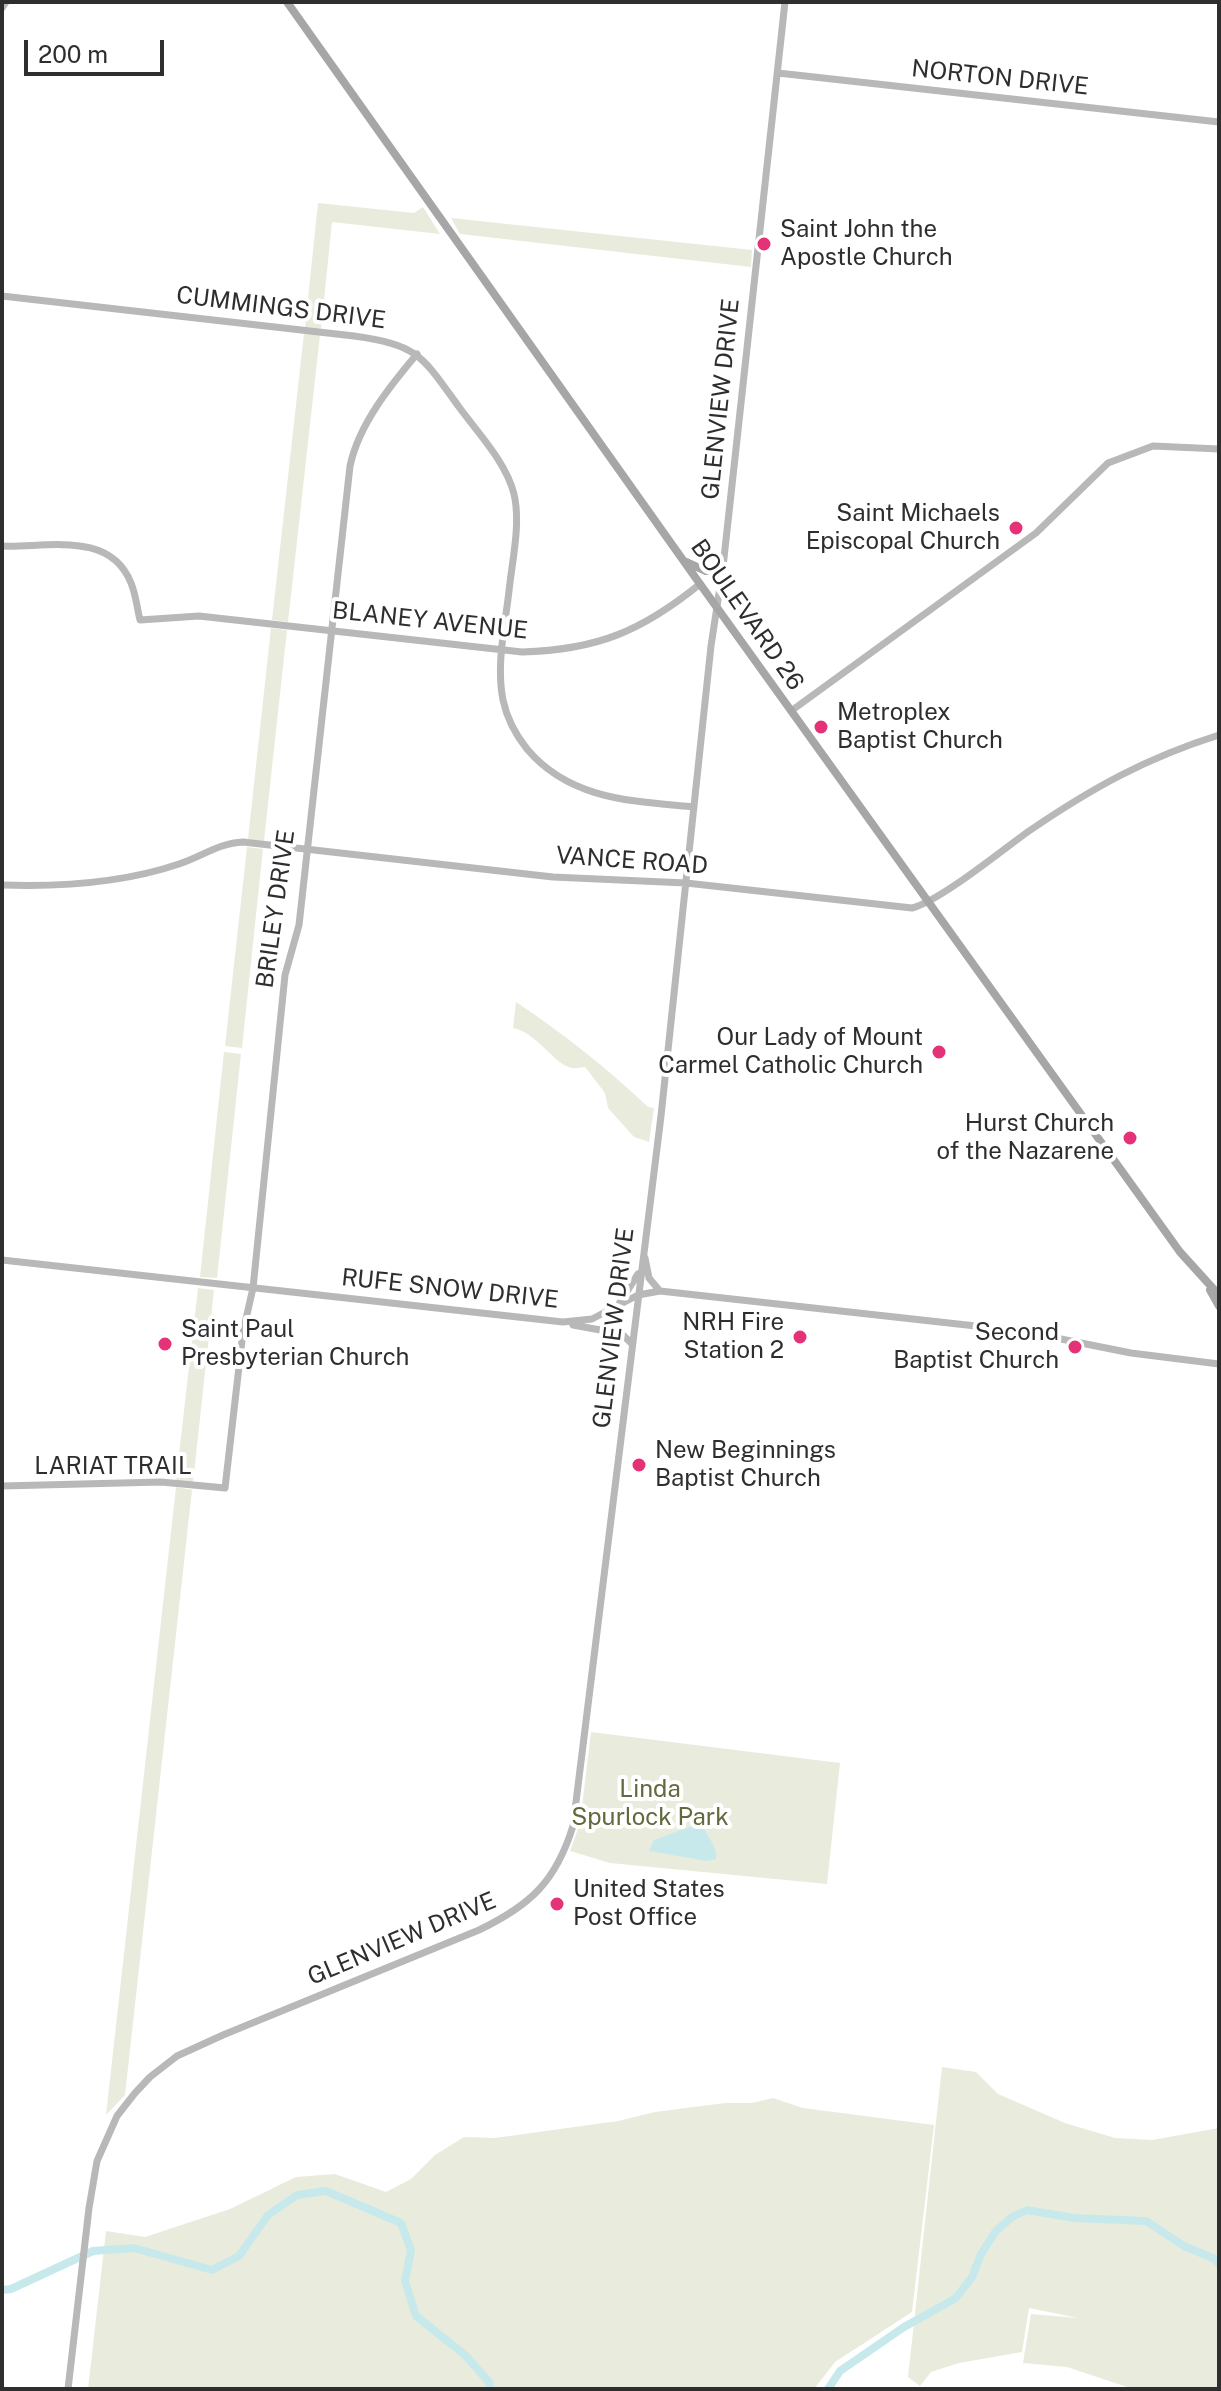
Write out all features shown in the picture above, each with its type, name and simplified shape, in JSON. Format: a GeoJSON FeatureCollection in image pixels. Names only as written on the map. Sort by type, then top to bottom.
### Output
{"type":"FeatureCollection","features":[{"type":"Feature","properties":{"kind":"main road","name":"BOULEVARD 26"},"geometry":{"type":"LineString","coordinates":[[287,2],[658,526],[1173,1242],[1219,1295]]}},
{"type":"Feature","properties":{"kind":"main road"},"geometry":{"type":"LineString","coordinates":[[686,561],[710,571],[723,567]]}},
{"type":"Feature","properties":{"kind":"main road"},"geometry":{"type":"LineString","coordinates":[[700,584],[723,567]]}},
{"type":"Feature","properties":{"kind":"main road","name":"BOULEVARD 26"},"geometry":{"type":"LineString","coordinates":[[1208,1285],[1219,1306]]}},
{"type":"Feature","properties":{"kind":"street"},"geometry":{"type":"LineString","coordinates":[[2,8],[6,2]]}},
{"type":"Feature","properties":{"kind":"street","name":"GLENVIEW DRIVE"},"geometry":{"type":"LineString","coordinates":[[68,2389],[97,2161],[111,2127],[135,2093],[168,2063],[223,2035],[479,1930],[514,1912],[547,1883],[565,1852],[576,1812],[642,1269],[785,2]]}},
{"type":"Feature","properties":{"kind":"street","name":"NORTON DRIVE"},"geometry":{"type":"LineString","coordinates":[[778,73],[1219,122]]}},
{"type":"Feature","properties":{"kind":"street","name":"CUMMINGS DRIVE"},"geometry":{"type":"LineString","coordinates":[[2,296],[354,336],[396,343],[417,354],[439,379],[499,463],[515,496],[516,521],[502,650],[502,688],[507,717],[519,739],[551,773],[577,788],[604,796],[694,807]]}},
{"type":"Feature","properties":{"kind":"street","name":"BRILEY DRIVE"},"geometry":{"type":"LineString","coordinates":[[225,1488],[243,1332],[253,1288],[285,975],[297,939],[352,455],[379,404],[417,354]]}},
{"type":"Feature","properties":{"kind":"street"},"geometry":{"type":"LineString","coordinates":[[791,711],[1036,533],[1108,463],[1153,446],[1219,449]]}},
{"type":"Feature","properties":{"kind":"street","name":"BLANEY AVENUE"},"geometry":{"type":"LineString","coordinates":[[2,546],[77,545],[111,557],[131,583],[140,620],[199,616],[502,650],[546,651],[610,639],[669,609],[700,584]]}},
{"type":"Feature","properties":{"kind":"street","name":"VANCE ROAD"},"geometry":{"type":"LineString","coordinates":[[2,885],[65,885],[154,871],[234,842],[553,877],[686,883],[916,907],[1090,791],[1167,753],[1219,735]]}},
{"type":"Feature","properties":{"kind":"street"},"geometry":{"type":"LineString","coordinates":[[644,1248],[649,1278],[660,1291]]}},
{"type":"Feature","properties":{"kind":"street","name":"RUFE SNOW DRIVE"},"geometry":{"type":"LineString","coordinates":[[2,1260],[563,1322],[592,1319],[638,1295],[660,1291],[1021,1331],[1117,1351],[1219,1364]]}},
{"type":"Feature","properties":{"kind":"street"},"geometry":{"type":"LineString","coordinates":[[617,1307],[642,1269]]}},
{"type":"Feature","properties":{"kind":"street"},"geometry":{"type":"LineString","coordinates":[[563,1322],[622,1334],[632,1345]]}},
{"type":"Feature","properties":{"kind":"street","name":"LARIAT TRAIL"},"geometry":{"type":"LineString","coordinates":[[2,1486],[161,1482],[225,1488]]}},
{"type":"Feature","properties":{"kind":"green space"},"geometry":{"type":"Polygon","coordinates":[[[318,203],[414,213],[423,207],[440,234],[332,222],[321,329],[305,327],[318,203]]]}},
{"type":"Feature","properties":{"kind":"green space"},"geometry":{"type":"Polygon","coordinates":[[[451,218],[752,250],[751,267],[460,234],[451,218]]]}},
{"type":"Feature","properties":{"kind":"green space"},"geometry":{"type":"Polygon","coordinates":[[[304,333],[320,335],[288,622],[272,620],[304,333]]]}},
{"type":"Feature","properties":{"kind":"green space"},"geometry":{"type":"Polygon","coordinates":[[[271,628],[287,630],[264,841],[248,839],[271,628]]]}},
{"type":"Feature","properties":{"kind":"green space"},"geometry":{"type":"Polygon","coordinates":[[[247,847],[263,849],[242,1048],[225,1046],[247,847]]]}},
{"type":"Feature","properties":{"kind":"green space"},"geometry":{"type":"Polygon","coordinates":[[[516,1002],[585,1052],[648,1107],[654,1108],[649,1142],[634,1137],[608,1108],[605,1093],[585,1067],[565,1066],[530,1036],[513,1028],[516,1002]]]}},
{"type":"Feature","properties":{"kind":"green space"},"geometry":{"type":"Polygon","coordinates":[[[224,1052],[241,1054],[217,1278],[200,1277],[224,1052]]]}},
{"type":"Feature","properties":{"kind":"green space"},"geometry":{"type":"Polygon","coordinates":[[[198,1288],[214,1290],[193,1482],[176,1481],[198,1288]]]}},
{"type":"Feature","properties":{"kind":"green space"},"geometry":{"type":"Polygon","coordinates":[[[176,1487],[192,1490],[125,2095],[106,2115],[176,1487]]]}},
{"type":"Feature","properties":{"kind":"green space","name":"Linda Spurlock Park"},"geometry":{"type":"Polygon","coordinates":[[[591,1732],[840,1763],[827,1884],[610,1863],[570,1851],[580,1823],[591,1732]]]}},
{"type":"Feature","properties":{"kind":"green space"},"geometry":{"type":"Polygon","coordinates":[[[942,2067],[976,2072],[998,2094],[1065,2123],[1115,2138],[1152,2140],[1219,2128],[1219,2389],[1133,2389],[1067,2367],[1023,2363],[1031,2314],[1078,2318],[1029,2308],[1022,2352],[959,2363],[931,2372],[920,2386],[908,2377],[942,2067]]]}},
{"type":"Feature","properties":{"kind":"green space"},"geometry":{"type":"Polygon","coordinates":[[[773,2098],[803,2108],[934,2125],[912,2312],[835,2362],[814,2389],[88,2389],[106,2231],[145,2237],[230,2209],[296,2177],[335,2174],[386,2192],[411,2179],[435,2155],[464,2137],[495,2138],[618,2121],[655,2112],[725,2103],[752,2103],[773,2098]]]}},
{"type":"Feature","properties":{"kind":"water"},"geometry":{"type":"Polygon","coordinates":[[[697,1824],[703,1827],[712,1843],[716,1859],[707,1861],[649,1851],[654,1840],[697,1824]]]}},
{"type":"Feature","properties":{"kind":"waterway"},"geometry":{"type":"LineString","coordinates":[[2,2290],[11,2289],[93,2251],[134,2248],[212,2270],[239,2256],[268,2215],[297,2195],[326,2191],[401,2223],[411,2250],[405,2281],[416,2316],[465,2355],[489,2382],[490,2389]]}},
{"type":"Feature","properties":{"kind":"waterway"},"geometry":{"type":"LineString","coordinates":[[828,2389],[840,2371],[904,2327],[956,2298],[972,2277],[981,2254],[996,2231],[1012,2217],[1027,2210],[1074,2218],[1146,2221],[1219,2264]]}},
{"type":"Feature","properties":{"kind":"place","name":"Saint John the Apostle Church"},"geometry":{"type":"Point","coordinates":[764,244]}},
{"type":"Feature","properties":{"kind":"place","name":"Saint Michaels Episcopal Church"},"geometry":{"type":"Point","coordinates":[1016,528]}},
{"type":"Feature","properties":{"kind":"place","name":"Metroplex Baptist Church"},"geometry":{"type":"Point","coordinates":[821,727]}},
{"type":"Feature","properties":{"kind":"place","name":"Our Lady of Mount Carmel Catholic Church"},"geometry":{"type":"Point","coordinates":[939,1052]}},
{"type":"Feature","properties":{"kind":"place","name":"Hurst Church of the Nazarene"},"geometry":{"type":"Point","coordinates":[1130,1138]}},
{"type":"Feature","properties":{"kind":"place","name":"NRH Fire Station 2"},"geometry":{"type":"Point","coordinates":[800,1337]}},
{"type":"Feature","properties":{"kind":"place","name":"Saint Paul Presbyterian Church"},"geometry":{"type":"Point","coordinates":[165,1344]}},
{"type":"Feature","properties":{"kind":"place","name":"Second Baptist Church"},"geometry":{"type":"Point","coordinates":[1075,1347]}},
{"type":"Feature","properties":{"kind":"place","name":"New Beginnings Baptist Church"},"geometry":{"type":"Point","coordinates":[639,1465]}},
{"type":"Feature","properties":{"kind":"place","name":"United States Post Office"},"geometry":{"type":"Point","coordinates":[557,1904]}}]}
